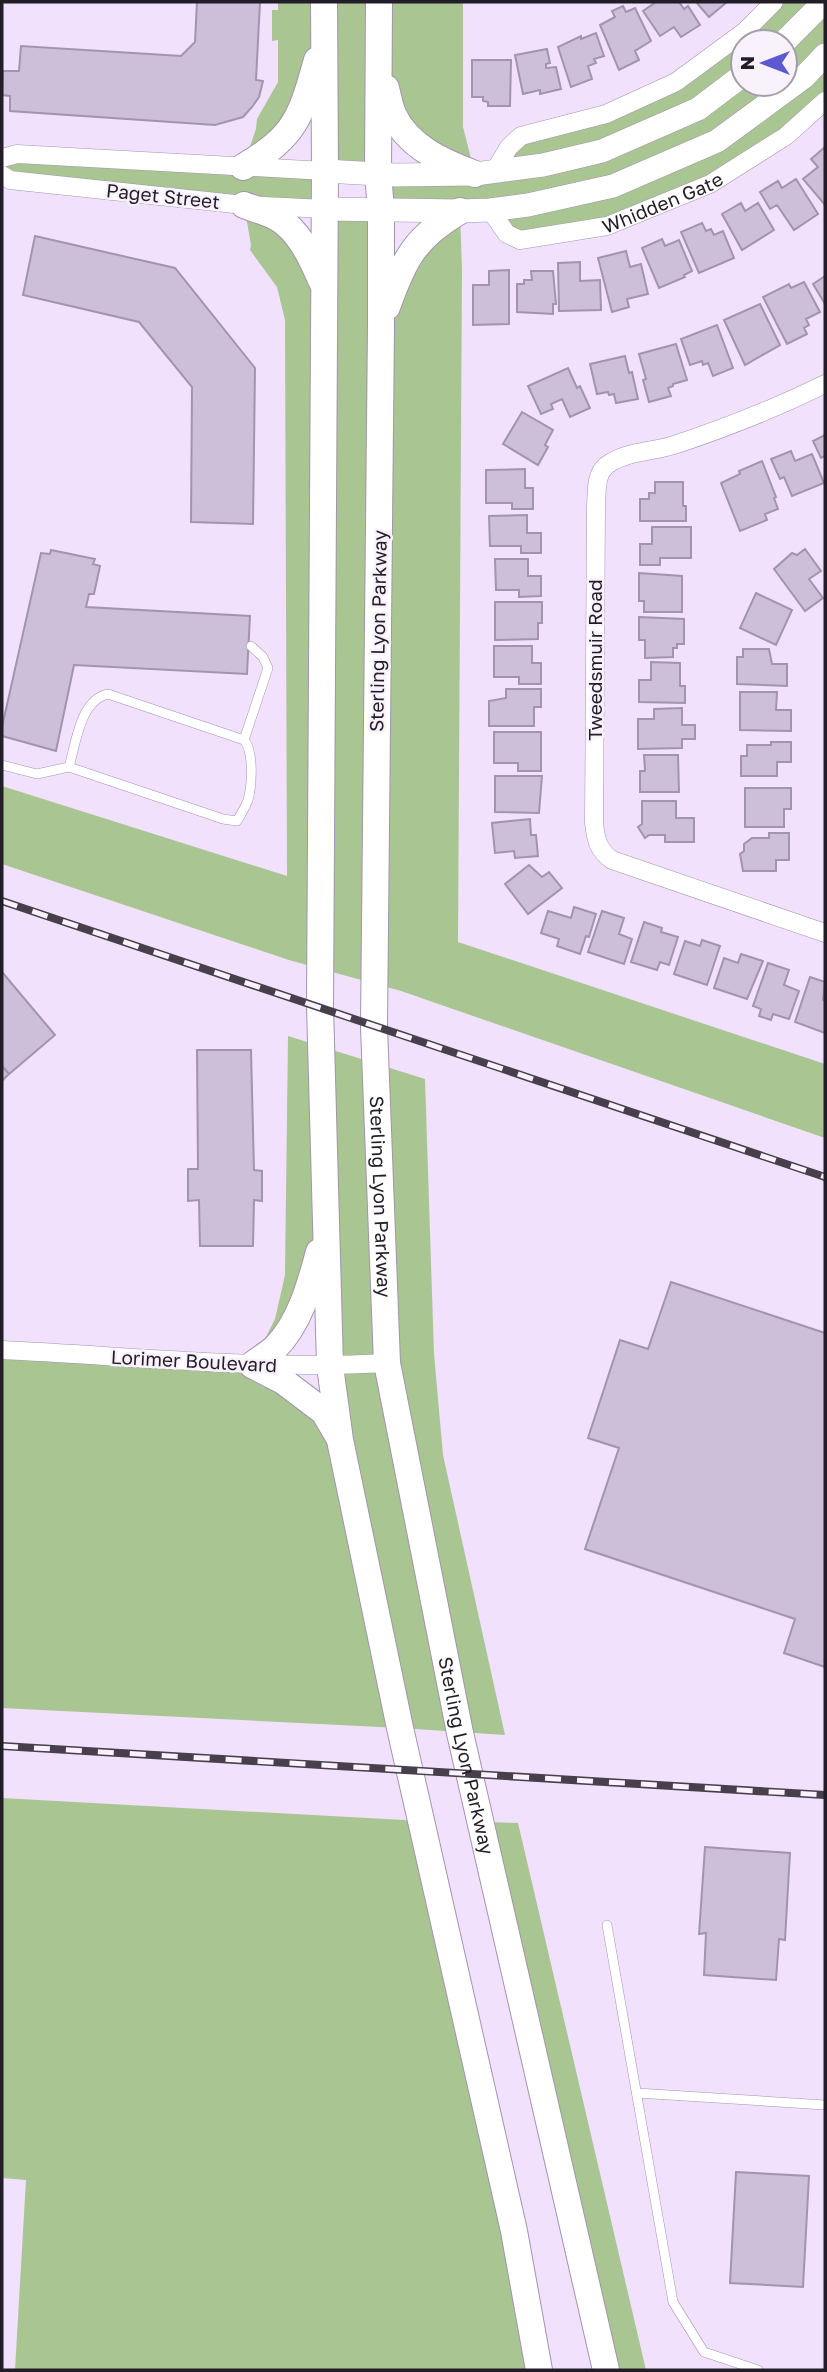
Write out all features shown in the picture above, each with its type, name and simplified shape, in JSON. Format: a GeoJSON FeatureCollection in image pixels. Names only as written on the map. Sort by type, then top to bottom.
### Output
{"type":"FeatureCollection","features":[{"type":"Feature","properties":{"kind":"main road"},"geometry":{"type":"LineString","coordinates":[[324,2],[320,1006],[330,1366],[340,1440],[400,1728],[514,2231],[539,2370]]}},
{"type":"Feature","properties":{"kind":"main road","name":"Sterling Lyon Parkway"},"geometry":{"type":"LineString","coordinates":[[379,2],[381,325],[374,1027],[387,1363],[460,1733],[606,2370]]}},
{"type":"Feature","properties":{"kind":"main road"},"geometry":{"type":"LineString","coordinates":[[243,167],[269,152],[286,136],[300,114],[325,31]]}},
{"type":"Feature","properties":{"kind":"main road"},"geometry":{"type":"LineString","coordinates":[[379,64],[394,116],[412,140],[440,161],[484,173]]}},
{"type":"Feature","properties":{"kind":"main road"},"geometry":{"type":"LineString","coordinates":[[244,205],[276,218],[291,231],[309,251],[324,288]]}},
{"type":"Feature","properties":{"kind":"main road"},"geometry":{"type":"LineString","coordinates":[[381,325],[399,274],[416,245],[438,224],[460,211]]}},
{"type":"Feature","properties":{"kind":"main road"},"geometry":{"type":"LineString","coordinates":[[325,1230],[311,1280],[293,1325],[275,1348],[252,1365],[283,1381],[324,1412],[340,1440]]}},
{"type":"Feature","properties":{"kind":"street"},"geometry":{"type":"LineString","coordinates":[[484,173],[521,136],[606,114],[676,82],[744,32],[774,2]]}},
{"type":"Feature","properties":{"kind":"street"},"geometry":{"type":"LineString","coordinates":[[798,28],[824,2]]}},
{"type":"Feature","properties":{"kind":"street","name":"Whidden Gate"},"geometry":{"type":"LineString","coordinates":[[325,209],[490,210],[528,205],[613,186],[717,141],[804,77],[825,55]]}},
{"type":"Feature","properties":{"kind":"street"},"geometry":{"type":"LineString","coordinates":[[325,170],[378,174],[484,173],[543,165],[602,151],[698,109],[729,86]]}},
{"type":"Feature","properties":{"kind":"street","name":"Whidden Gate"},"geometry":{"type":"LineString","coordinates":[[490,210],[508,234],[520,240],[607,226],[710,184],[786,136],[825,101]]}},
{"type":"Feature","properties":{"kind":"street","name":"Paget Street"},"geometry":{"type":"LineString","coordinates":[[2,158],[17,154],[325,170]]}},
{"type":"Feature","properties":{"kind":"street","name":"Paget Street"},"geometry":{"type":"LineString","coordinates":[[2,175],[10,180],[244,205],[325,209]]}},
{"type":"Feature","properties":{"kind":"street","name":"Tweedsmuir Road"},"geometry":{"type":"LineString","coordinates":[[825,384],[766,412],[718,430],[669,446],[625,456],[607,465],[600,472],[596,506],[594,795],[596,838],[601,852],[612,860],[825,933]]}},
{"type":"Feature","properties":{"kind":"street","name":"Lorimer Boulevard"},"geometry":{"type":"LineString","coordinates":[[2,1350],[252,1365],[330,1366],[387,1363]]}},
{"type":"Feature","properties":{"kind":"lane"},"geometry":{"type":"LineString","coordinates":[[244,740],[268,668],[263,657],[251,646]]}},
{"type":"Feature","properties":{"kind":"lane"},"geometry":{"type":"LineString","coordinates":[[2,765],[37,774],[69,767],[223,819],[237,821],[248,799],[251,754],[250,746],[244,740],[108,694],[100,696],[87,710],[69,767]]}},
{"type":"Feature","properties":{"kind":"lane"},"geometry":{"type":"LineString","coordinates":[[607,1925],[673,2302],[704,2352],[758,2370]]}},
{"type":"Feature","properties":{"kind":"lane"},"geometry":{"type":"LineString","coordinates":[[636,2093],[825,2105]]}},
{"type":"Feature","properties":{"kind":"green space"},"geometry":{"type":"Polygon","coordinates":[[[278,2],[463,2],[463,127],[475,174],[509,147],[676,82],[729,39],[729,98],[799,98],[799,28],[742,28],[774,2],[825,2],[825,101],[786,136],[607,226],[520,240],[500,222],[460,212],[462,270],[458,942],[825,1064],[825,1138],[401,991],[289,960],[2,864],[2,786],[287,876],[285,320],[277,287],[250,250],[244,205],[2,175],[2,158],[243,167],[257,119],[278,82],[278,40],[272,41],[272,10],[278,10],[278,2]],[[324,34],[269,152],[244,166],[325,170],[324,34]],[[380,67],[378,174],[472,174],[412,140],[380,67]],[[326,171],[325,208],[380,210],[378,174],[326,171]],[[247,205],[309,251],[325,209],[247,205]],[[381,210],[381,323],[438,224],[381,210]]]}},
{"type":"Feature","properties":{"kind":"green space"},"geometry":{"type":"Polygon","coordinates":[[[288,1036],[425,1079],[434,1354],[443,1455],[505,1735],[2,1708],[2,1350],[252,1365],[275,1319],[285,1275],[288,1036]],[[325,1233],[275,1348],[339,1438],[325,1233]]]}},
{"type":"Feature","properties":{"kind":"green space"},"geometry":{"type":"Polygon","coordinates":[[[2,1798],[422,1821],[539,2370],[15,2370],[26,2180],[2,2178],[2,1798]]]}},
{"type":"Feature","properties":{"kind":"green space"},"geometry":{"type":"Polygon","coordinates":[[[481,1822],[518,1823],[646,2370],[606,2370],[481,1822]]]}},
{"type":"Feature","properties":{"kind":"building"},"geometry":{"type":"Polygon","coordinates":[[[197,2],[260,2],[256,80],[263,81],[259,97],[243,117],[215,125],[10,111],[10,96],[2,95],[3,71],[19,71],[21,46],[181,56],[195,42],[197,2]]]}},
{"type":"Feature","properties":{"kind":"building"},"geometry":{"type":"Polygon","coordinates":[[[656,2],[679,2],[684,9],[688,6],[700,25],[681,37],[674,27],[660,36],[643,11],[656,2]]]}},
{"type":"Feature","properties":{"kind":"building"},"geometry":{"type":"Polygon","coordinates":[[[696,2],[727,2],[709,17],[696,2]]]}},
{"type":"Feature","properties":{"kind":"building"},"geometry":{"type":"Polygon","coordinates":[[[623,6],[626,12],[635,8],[651,41],[635,51],[639,60],[619,70],[600,25],[615,17],[612,11],[623,6]]]}},
{"type":"Feature","properties":{"kind":"building"},"geometry":{"type":"Polygon","coordinates":[[[596,33],[604,56],[594,59],[596,63],[588,66],[592,79],[571,87],[558,47],[581,36],[581,39],[596,33]]]}},
{"type":"Feature","properties":{"kind":"building"},"geometry":{"type":"Polygon","coordinates":[[[547,49],[550,63],[546,64],[546,68],[556,67],[561,89],[540,94],[540,90],[523,94],[515,55],[547,49]]]}},
{"type":"Feature","properties":{"kind":"building"},"geometry":{"type":"Polygon","coordinates":[[[472,60],[511,60],[510,106],[488,106],[483,97],[472,97],[472,60]]]}},
{"type":"Feature","properties":{"kind":"building"},"geometry":{"type":"Polygon","coordinates":[[[825,147],[825,205],[803,179],[818,167],[811,159],[825,147]]]}},
{"type":"Feature","properties":{"kind":"building"},"geometry":{"type":"Polygon","coordinates":[[[796,179],[818,214],[794,230],[777,205],[770,209],[760,192],[778,181],[782,188],[796,179]]]}},
{"type":"Feature","properties":{"kind":"building"},"geometry":{"type":"Polygon","coordinates":[[[741,203],[745,211],[758,203],[774,230],[742,250],[722,214],[741,203]]]}},
{"type":"Feature","properties":{"kind":"building"},"geometry":{"type":"Polygon","coordinates":[[[702,223],[706,231],[711,229],[714,235],[723,231],[734,258],[699,273],[681,232],[702,223]]]}},
{"type":"Feature","properties":{"kind":"building"},"geometry":{"type":"Polygon","coordinates":[[[35,236],[175,268],[255,368],[253,524],[191,522],[192,387],[139,322],[23,295],[35,236]]]}},
{"type":"Feature","properties":{"kind":"building"},"geometry":{"type":"Polygon","coordinates":[[[662,239],[665,246],[679,240],[692,271],[684,275],[685,277],[659,288],[642,248],[662,239]]]}},
{"type":"Feature","properties":{"kind":"building"},"geometry":{"type":"Polygon","coordinates":[[[626,251],[630,267],[641,264],[648,294],[627,299],[629,307],[612,312],[598,258],[626,251]]]}},
{"type":"Feature","properties":{"kind":"building"},"geometry":{"type":"Polygon","coordinates":[[[580,262],[580,281],[600,280],[601,310],[559,311],[558,263],[580,262]]]}},
{"type":"Feature","properties":{"kind":"building"},"geometry":{"type":"Polygon","coordinates":[[[509,270],[509,324],[473,325],[473,285],[489,285],[489,271],[509,270]]]}},
{"type":"Feature","properties":{"kind":"building"},"geometry":{"type":"Polygon","coordinates":[[[531,271],[553,271],[556,304],[553,304],[553,314],[517,312],[517,284],[532,280],[531,271]]]}},
{"type":"Feature","properties":{"kind":"building"},"geometry":{"type":"Polygon","coordinates":[[[825,276],[825,304],[813,284],[825,276]]]}},
{"type":"Feature","properties":{"kind":"building"},"geometry":{"type":"Polygon","coordinates":[[[804,282],[820,312],[806,319],[809,325],[804,328],[807,334],[787,344],[763,297],[789,284],[791,288],[804,282]]]}},
{"type":"Feature","properties":{"kind":"building"},"geometry":{"type":"Polygon","coordinates":[[[760,304],[780,345],[745,365],[724,320],[760,304]]]}},
{"type":"Feature","properties":{"kind":"building"},"geometry":{"type":"Polygon","coordinates":[[[717,325],[733,368],[713,376],[708,363],[703,365],[702,361],[690,365],[681,339],[717,325]]]}},
{"type":"Feature","properties":{"kind":"building"},"geometry":{"type":"Polygon","coordinates":[[[676,344],[687,380],[668,388],[671,396],[649,402],[639,354],[676,344]]]}},
{"type":"Feature","properties":{"kind":"building"},"geometry":{"type":"Polygon","coordinates":[[[625,356],[638,399],[616,403],[614,394],[597,394],[590,364],[625,356]]]}},
{"type":"Feature","properties":{"kind":"building"},"geometry":{"type":"Polygon","coordinates":[[[568,368],[590,408],[570,417],[562,399],[551,404],[553,409],[541,414],[528,386],[568,368]]]}},
{"type":"Feature","properties":{"kind":"building"},"geometry":{"type":"Polygon","coordinates":[[[522,412],[553,430],[545,445],[548,447],[538,465],[503,444],[522,412]]]}},
{"type":"Feature","properties":{"kind":"building"},"geometry":{"type":"Polygon","coordinates":[[[825,435],[825,456],[821,458],[813,441],[825,435]]]}},
{"type":"Feature","properties":{"kind":"building"},"geometry":{"type":"Polygon","coordinates":[[[791,451],[795,461],[812,454],[824,483],[792,496],[784,477],[780,479],[771,459],[791,451]]]}},
{"type":"Feature","properties":{"kind":"building"},"geometry":{"type":"Polygon","coordinates":[[[762,461],[778,509],[765,514],[767,520],[740,531],[721,483],[762,461]]]}},
{"type":"Feature","properties":{"kind":"building"},"geometry":{"type":"Polygon","coordinates":[[[525,469],[525,488],[533,488],[533,509],[512,509],[512,503],[486,503],[486,470],[525,469]]]}},
{"type":"Feature","properties":{"kind":"building"},"geometry":{"type":"Polygon","coordinates":[[[655,482],[683,482],[686,521],[640,521],[640,499],[649,499],[649,493],[655,493],[655,482]]]}},
{"type":"Feature","properties":{"kind":"building"},"geometry":{"type":"Polygon","coordinates":[[[527,515],[527,533],[541,533],[541,553],[521,553],[521,546],[490,546],[489,516],[527,515]]]}},
{"type":"Feature","properties":{"kind":"building"},"geometry":{"type":"Polygon","coordinates":[[[652,527],[691,527],[691,558],[660,558],[660,565],[640,565],[640,544],[652,544],[652,527]]]}},
{"type":"Feature","properties":{"kind":"building"},"geometry":{"type":"Polygon","coordinates":[[[805,549],[821,571],[809,579],[823,598],[805,611],[774,569],[792,553],[797,555],[805,549]]]}},
{"type":"Feature","properties":{"kind":"building"},"geometry":{"type":"Polygon","coordinates":[[[51,550],[95,559],[93,564],[100,566],[94,594],[89,594],[86,607],[250,616],[247,674],[74,665],[56,751],[2,736],[41,553],[50,554],[51,550]]]}},
{"type":"Feature","properties":{"kind":"building"},"geometry":{"type":"Polygon","coordinates":[[[495,559],[528,559],[528,576],[541,576],[541,596],[519,597],[519,590],[496,590],[495,559]]]}},
{"type":"Feature","properties":{"kind":"building"},"geometry":{"type":"Polygon","coordinates":[[[639,573],[682,576],[682,612],[644,612],[644,601],[639,601],[639,573]]]}},
{"type":"Feature","properties":{"kind":"building"},"geometry":{"type":"Polygon","coordinates":[[[756,593],[792,610],[776,645],[740,628],[756,593]]]}},
{"type":"Feature","properties":{"kind":"building"},"geometry":{"type":"Polygon","coordinates":[[[495,602],[542,602],[542,623],[538,623],[538,639],[495,640],[495,602]]]}},
{"type":"Feature","properties":{"kind":"building"},"geometry":{"type":"Polygon","coordinates":[[[639,617],[684,619],[684,644],[677,644],[677,648],[673,648],[673,657],[645,658],[645,640],[639,640],[639,617]]]}},
{"type":"Feature","properties":{"kind":"building"},"geometry":{"type":"Polygon","coordinates":[[[494,646],[532,646],[532,663],[541,663],[541,684],[519,684],[519,677],[494,677],[494,646]]]}},
{"type":"Feature","properties":{"kind":"building"},"geometry":{"type":"Polygon","coordinates":[[[743,649],[769,649],[772,664],[787,664],[787,686],[737,684],[737,657],[743,657],[743,649]]]}},
{"type":"Feature","properties":{"kind":"building"},"geometry":{"type":"Polygon","coordinates":[[[651,662],[680,663],[680,686],[685,686],[685,703],[639,702],[639,680],[651,680],[651,662]]]}},
{"type":"Feature","properties":{"kind":"building"},"geometry":{"type":"Polygon","coordinates":[[[506,689],[541,689],[541,707],[534,707],[534,726],[489,726],[489,701],[506,698],[506,689]]]}},
{"type":"Feature","properties":{"kind":"building"},"geometry":{"type":"Polygon","coordinates":[[[740,692],[777,692],[776,710],[791,710],[791,731],[740,730],[740,692]]]}},
{"type":"Feature","properties":{"kind":"building"},"geometry":{"type":"Polygon","coordinates":[[[682,708],[682,725],[695,725],[695,739],[682,739],[682,748],[638,749],[638,719],[654,719],[654,709],[682,708]]]}},
{"type":"Feature","properties":{"kind":"building"},"geometry":{"type":"Polygon","coordinates":[[[494,732],[541,732],[541,771],[518,771],[518,763],[494,763],[494,732]]]}},
{"type":"Feature","properties":{"kind":"building"},"geometry":{"type":"Polygon","coordinates":[[[771,742],[791,742],[791,762],[777,762],[777,776],[741,776],[741,756],[747,756],[747,745],[771,745],[771,742]]]}},
{"type":"Feature","properties":{"kind":"building"},"geometry":{"type":"Polygon","coordinates":[[[644,755],[678,755],[679,792],[640,792],[640,771],[645,771],[644,755]]]}},
{"type":"Feature","properties":{"kind":"building"},"geometry":{"type":"Polygon","coordinates":[[[495,776],[542,776],[539,813],[495,812],[495,776]]]}},
{"type":"Feature","properties":{"kind":"building"},"geometry":{"type":"Polygon","coordinates":[[[745,788],[791,788],[791,809],[784,809],[784,827],[745,827],[745,788]]]}},
{"type":"Feature","properties":{"kind":"building"},"geometry":{"type":"Polygon","coordinates":[[[642,801],[676,801],[676,818],[694,818],[694,842],[665,842],[665,835],[649,835],[645,838],[638,827],[642,824],[642,801]]]}},
{"type":"Feature","properties":{"kind":"building"},"geometry":{"type":"Polygon","coordinates":[[[530,819],[531,835],[536,835],[538,856],[515,858],[514,851],[495,853],[492,823],[530,819]]]}},
{"type":"Feature","properties":{"kind":"building"},"geometry":{"type":"Polygon","coordinates":[[[769,833],[789,833],[789,860],[776,860],[776,871],[743,871],[740,854],[744,851],[744,844],[752,838],[769,838],[769,833]]]}},
{"type":"Feature","properties":{"kind":"building"},"geometry":{"type":"Polygon","coordinates":[[[529,865],[542,877],[549,872],[562,888],[528,914],[505,884],[529,865]]]}},
{"type":"Feature","properties":{"kind":"building"},"geometry":{"type":"Polygon","coordinates":[[[574,907],[596,914],[580,954],[557,946],[559,939],[541,933],[548,911],[571,918],[574,907]]]}},
{"type":"Feature","properties":{"kind":"building"},"geometry":{"type":"Polygon","coordinates":[[[602,911],[624,918],[619,934],[632,939],[624,964],[588,952],[602,911]]]}},
{"type":"Feature","properties":{"kind":"building"},"geometry":{"type":"Polygon","coordinates":[[[644,922],[662,928],[661,932],[678,937],[669,965],[660,962],[657,970],[631,962],[644,922]]]}},
{"type":"Feature","properties":{"kind":"building"},"geometry":{"type":"Polygon","coordinates":[[[702,940],[720,946],[707,985],[674,974],[685,941],[700,946],[702,940]]]}},
{"type":"Feature","properties":{"kind":"building"},"geometry":{"type":"Polygon","coordinates":[[[741,954],[763,961],[747,999],[714,988],[724,958],[738,963],[741,954]]]}},
{"type":"Feature","properties":{"kind":"building"},"geometry":{"type":"Polygon","coordinates":[[[768,963],[789,970],[784,985],[799,991],[789,1019],[773,1014],[771,1020],[759,1016],[761,1009],[753,1006],[768,963]]]}},
{"type":"Feature","properties":{"kind":"building"},"geometry":{"type":"Polygon","coordinates":[[[2,972],[55,1035],[9,1074],[2,1066],[2,972]]]}},
{"type":"Feature","properties":{"kind":"building"},"geometry":{"type":"Polygon","coordinates":[[[810,977],[825,982],[825,1033],[795,1022],[810,977]]]}},
{"type":"Feature","properties":{"kind":"building"},"geometry":{"type":"Polygon","coordinates":[[[197,1050],[251,1050],[254,1170],[262,1171],[262,1201],[254,1200],[253,1246],[200,1246],[199,1200],[188,1201],[188,1169],[198,1169],[197,1050]]]}},
{"type":"Feature","properties":{"kind":"building"},"geometry":{"type":"Polygon","coordinates":[[[2,1066],[9,1074],[2,1081],[2,1066]]]}},
{"type":"Feature","properties":{"kind":"building"},"geometry":{"type":"Polygon","coordinates":[[[671,1282],[825,1333],[825,1667],[784,1653],[795,1619],[585,1549],[619,1448],[588,1438],[620,1340],[648,1349],[671,1282]]]}},
{"type":"Feature","properties":{"kind":"building"},"geometry":{"type":"Polygon","coordinates":[[[705,1847],[790,1853],[785,1940],[779,1939],[776,1980],[704,1975],[706,1933],[699,1934],[705,1847]]]}},
{"type":"Feature","properties":{"kind":"building"},"geometry":{"type":"Polygon","coordinates":[[[736,2172],[809,2176],[803,2287],[730,2283],[736,2172]]]}},
{"type":"Feature","properties":{"kind":"railway"},"geometry":{"type":"LineString","coordinates":[[2,901],[825,1177]]}},
{"type":"Feature","properties":{"kind":"railway"},"geometry":{"type":"LineString","coordinates":[[2,1746],[825,1795]]}}]}
